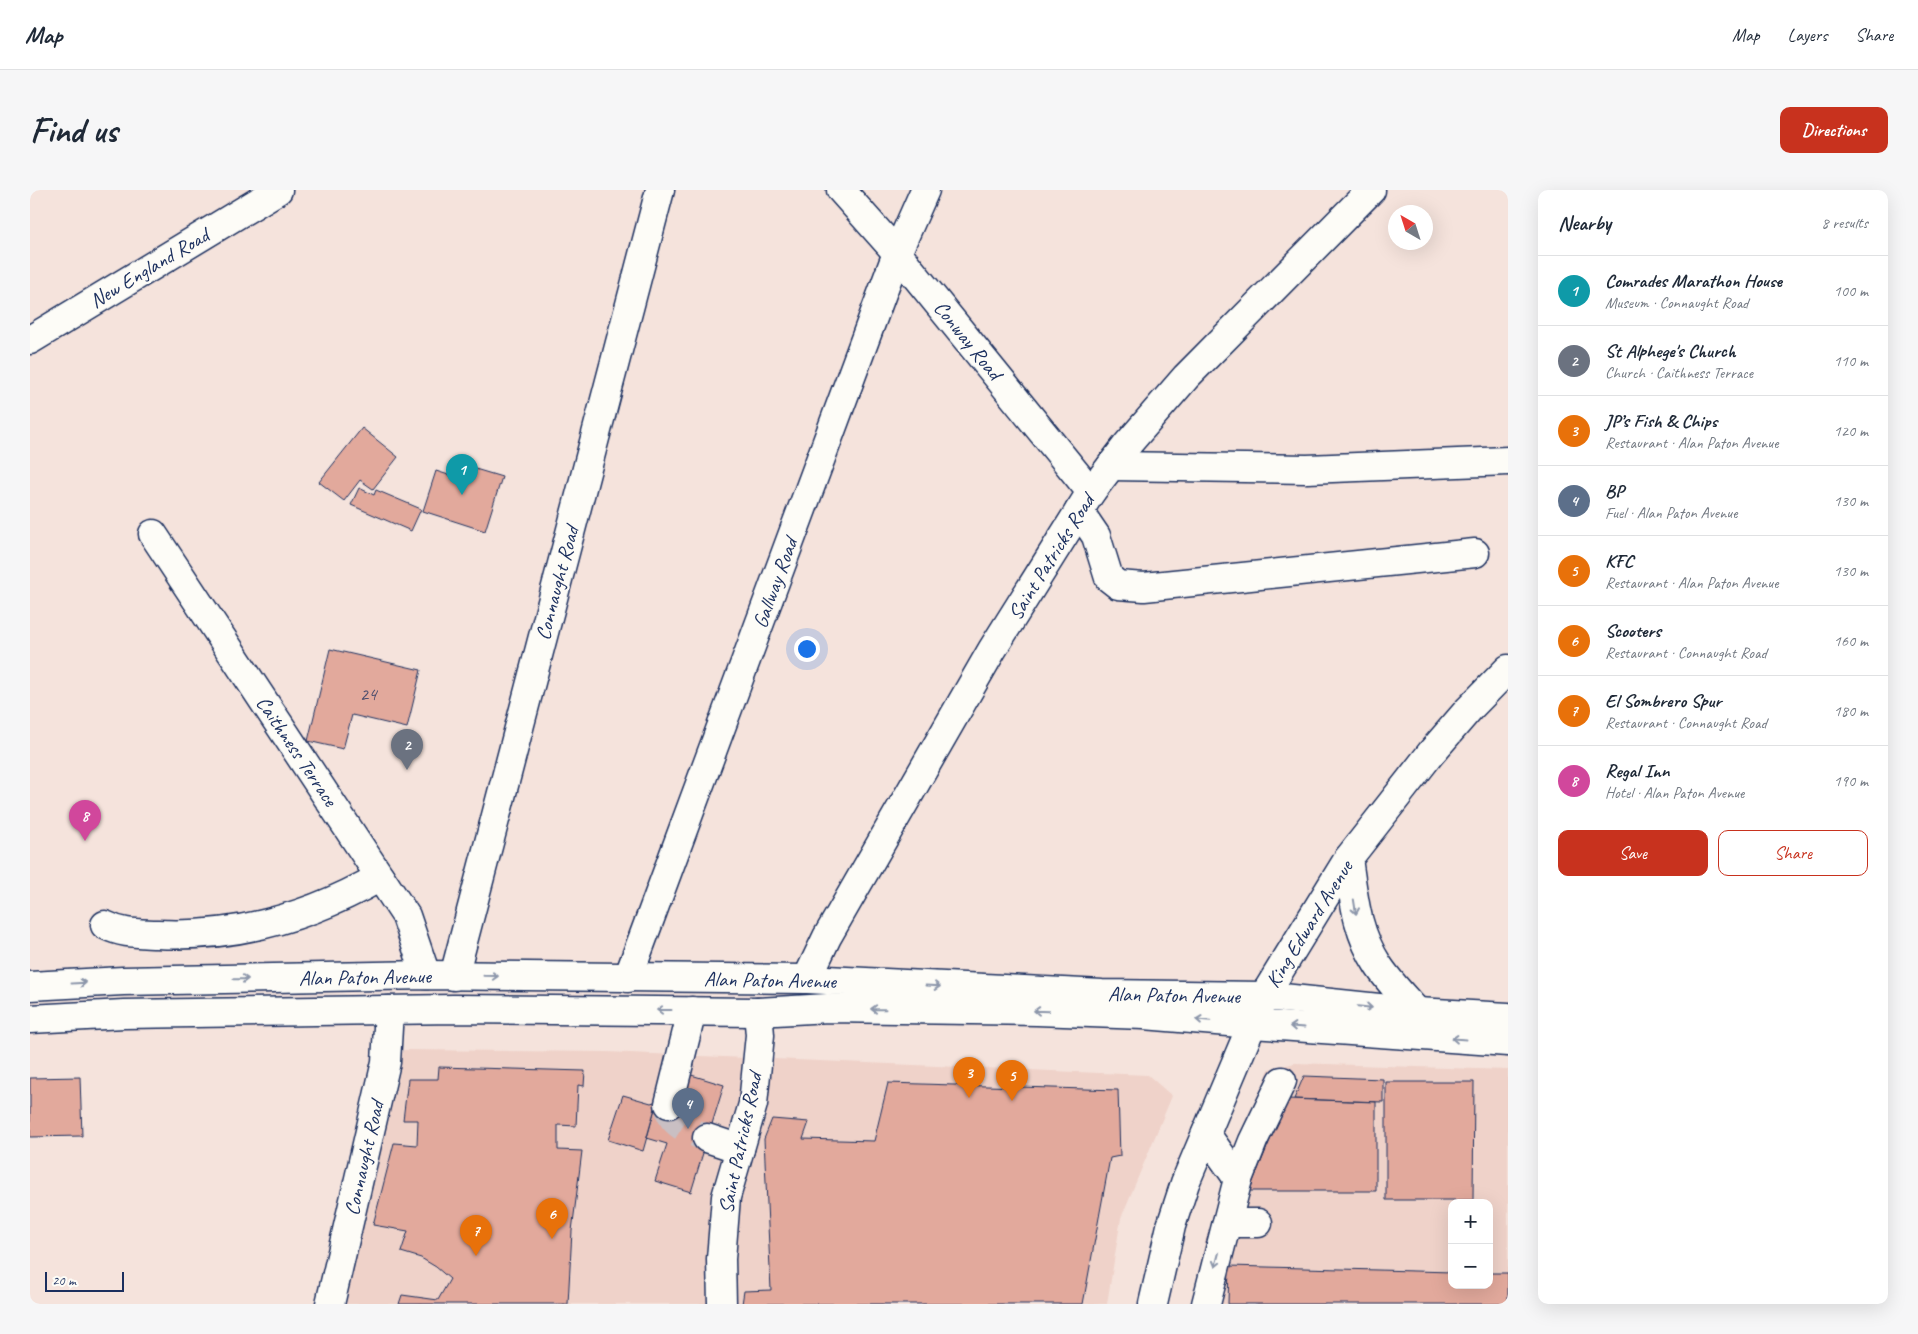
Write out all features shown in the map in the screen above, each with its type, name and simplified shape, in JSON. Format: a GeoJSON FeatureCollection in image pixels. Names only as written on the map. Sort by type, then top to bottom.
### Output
{"type":"FeatureCollection","features":[{"type":"Feature","properties":{"kind":"street","name":"Connaught Road"},"geometry":{"type":"LineString","coordinates":[[454,976],[660,190]]}},
{"type":"Feature","properties":{"kind":"street","name":"Conway Road"},"geometry":{"type":"LineString","coordinates":[[842,190],[897,253],[1085,501],[1110,578],[1118,585],[1144,587],[1475,553]]}},
{"type":"Feature","properties":{"kind":"street","name":"Gallway Road"},"geometry":{"type":"LineString","coordinates":[[628,978],[897,253],[925,190]]}},
{"type":"Feature","properties":{"kind":"street","name":"Saint Patricks Road"},"geometry":{"type":"LineString","coordinates":[[807,980],[827,937],[992,650],[1085,501],[1111,466],[1186,377],[1371,190]]}},
{"type":"Feature","properties":{"kind":"street","name":"New England Road"},"geometry":{"type":"LineString","coordinates":[[30,340],[273,192]]}},
{"type":"Feature","properties":{"kind":"street"},"geometry":{"type":"LineString","coordinates":[[1111,466],[1307,469],[1508,461]]}},
{"type":"Feature","properties":{"kind":"street","name":"Caithness Terrace"},"geometry":{"type":"LineString","coordinates":[[153,534],[406,916],[426,974]]}},
{"type":"Feature","properties":{"kind":"street","name":"King Edward Avenue"},"geometry":{"type":"LineString","coordinates":[[1153,1304],[1170,1226],[1185,1182],[1264,996],[1348,859],[1431,752],[1469,709],[1508,670]]}},
{"type":"Feature","properties":{"kind":"street"},"geometry":{"type":"LineString","coordinates":[[1348,859],[1358,922],[1363,937],[1378,966],[1417,1012]]}},
{"type":"Feature","properties":{"kind":"street"},"geometry":{"type":"LineString","coordinates":[[105,925],[118,932],[182,935],[210,934],[242,929],[315,909],[380,877]]}},
{"type":"Feature","properties":{"kind":"street","name":"Alan Paton Avenue"},"geometry":{"type":"LineString","coordinates":[[30,986],[123,981],[426,974],[454,976],[807,980],[1102,994],[1264,996],[1417,1012],[1507,1040]]}},
{"type":"Feature","properties":{"kind":"street","name":"Alan Paton Avenue"},"geometry":{"type":"LineString","coordinates":[[30,1018],[134,1014],[464,1009],[758,1012],[828,1008],[1036,1011],[1144,1015],[1252,1024],[1507,1040]]}},
{"type":"Feature","properties":{"kind":"street","name":"Connaught Road"},"geometry":{"type":"LineString","coordinates":[[330,1304],[386,1062],[389,1010]]}},
{"type":"Feature","properties":{"kind":"street"},"geometry":{"type":"LineString","coordinates":[[669,1104],[692,1011]]}},
{"type":"Feature","properties":{"kind":"street","name":"Saint Patricks Road"},"geometry":{"type":"LineString","coordinates":[[722,1304],[721,1259],[726,1197],[753,1104],[760,1034],[758,1012]]}},
{"type":"Feature","properties":{"kind":"street"},"geometry":{"type":"LineString","coordinates":[[1206,1304],[1238,1179],[1253,1141],[1282,1080]]}},
{"type":"Feature","properties":{"kind":"street"},"geometry":{"type":"LineString","coordinates":[[1206,1134],[1238,1179]]}},
{"type":"Feature","properties":{"kind":"street"},"geometry":{"type":"LineString","coordinates":[[707,1138],[740,1149]]}},
{"type":"Feature","properties":{"kind":"street"},"geometry":{"type":"LineString","coordinates":[[1226,1222],[1258,1223]]}},
{"type":"Feature","properties":{"kind":"shaded area"},"geometry":{"type":"Polygon","coordinates":[[[403,1050],[607,1052],[1148,1075],[1172,1096],[1121,1218],[1107,1304],[340,1304],[403,1050]]]}},
{"type":"Feature","properties":{"kind":"shaded area"},"geometry":{"type":"Polygon","coordinates":[[[1295,1063],[1508,1070],[1508,1304],[1191,1304],[1206,1238],[1269,1069],[1295,1063]]]}},
{"type":"Feature","properties":{"kind":"building"},"geometry":{"type":"Polygon","coordinates":[[[362,428],[398,457],[373,489],[360,480],[344,501],[319,482],[362,428]]]}},
{"type":"Feature","properties":{"kind":"building"},"geometry":{"type":"Polygon","coordinates":[[[462,465],[502,477],[485,531],[423,511],[436,471],[458,478],[462,465]]]}},
{"type":"Feature","properties":{"kind":"building"},"geometry":{"type":"Polygon","coordinates":[[[359,488],[374,495],[376,490],[421,509],[411,531],[351,505],[359,488]]]}},
{"type":"Feature","properties":{"kind":"building"},"geometry":{"type":"Polygon","coordinates":[[[330,649],[421,670],[407,728],[352,715],[343,749],[308,741],[330,649]]]}},
{"type":"Feature","properties":{"kind":"building"},"geometry":{"type":"Polygon","coordinates":[[[439,1067],[585,1071],[584,1086],[578,1085],[576,1126],[558,1125],[558,1150],[582,1151],[572,1231],[568,1304],[399,1304],[402,1295],[438,1300],[450,1279],[436,1267],[421,1258],[401,1252],[408,1231],[373,1225],[394,1143],[417,1145],[418,1120],[403,1120],[408,1079],[438,1079],[439,1067]]]}},
{"type":"Feature","properties":{"kind":"building"},"geometry":{"type":"Polygon","coordinates":[[[688,1074],[724,1085],[691,1192],[655,1181],[667,1144],[647,1138],[657,1101],[688,1074]]]}},
{"type":"Feature","properties":{"kind":"building"},"geometry":{"type":"Polygon","coordinates":[[[1304,1076],[1383,1079],[1383,1102],[1294,1099],[1304,1076]]]}},
{"type":"Feature","properties":{"kind":"building"},"geometry":{"type":"Polygon","coordinates":[[[80,1077],[82,1136],[30,1137],[30,1078],[80,1077]]]}},
{"type":"Feature","properties":{"kind":"building"},"geometry":{"type":"Polygon","coordinates":[[[1386,1082],[1474,1082],[1473,1199],[1386,1200],[1386,1082]]]}},
{"type":"Feature","properties":{"kind":"building"},"geometry":{"type":"Polygon","coordinates":[[[888,1083],[1118,1090],[1120,1156],[1110,1158],[1083,1304],[742,1304],[744,1291],[771,1290],[764,1139],[772,1119],[809,1122],[803,1139],[874,1141],[888,1083]]]}},
{"type":"Feature","properties":{"kind":"building"},"geometry":{"type":"Polygon","coordinates":[[[623,1095],[651,1103],[657,1101],[643,1151],[608,1140],[623,1095]]]}},
{"type":"Feature","properties":{"kind":"building"},"geometry":{"type":"Polygon","coordinates":[[[1287,1099],[1376,1102],[1376,1191],[1249,1191],[1287,1099]]]}},
{"type":"Feature","properties":{"kind":"building"},"geometry":{"type":"Polygon","coordinates":[[[1229,1266],[1448,1272],[1448,1289],[1493,1289],[1493,1273],[1508,1273],[1508,1304],[1228,1304],[1229,1266]]]}},
{"type":"Feature","properties":{"kind":"tunnel"},"geometry":{"type":"LineString","coordinates":[[669,1104],[672,1117],[676,1122],[688,1130],[707,1138]]}},
{"type":"Feature","properties":{"kind":"place","name":"Comrades Marathon House"},"geometry":{"type":"Point","coordinates":[462,495]}},
{"type":"Feature","properties":{"kind":"place","name":"St Alphege's Church"},"geometry":{"type":"Point","coordinates":[407,770]}},
{"type":"Feature","properties":{"kind":"place","name":"Regal Inn"},"geometry":{"type":"Point","coordinates":[85,841]}},
{"type":"Feature","properties":{"kind":"place","name":"JP’s Fish & Chips"},"geometry":{"type":"Point","coordinates":[969,1098]}},
{"type":"Feature","properties":{"kind":"place","name":"KFC"},"geometry":{"type":"Point","coordinates":[1012,1101]}},
{"type":"Feature","properties":{"kind":"place","name":"BP"},"geometry":{"type":"Point","coordinates":[688,1129]}},
{"type":"Feature","properties":{"kind":"place","name":"Scooters"},"geometry":{"type":"Point","coordinates":[552,1239]}},
{"type":"Feature","properties":{"kind":"place","name":"El Sombrero Spur"},"geometry":{"type":"Point","coordinates":[476,1256]}}]}
